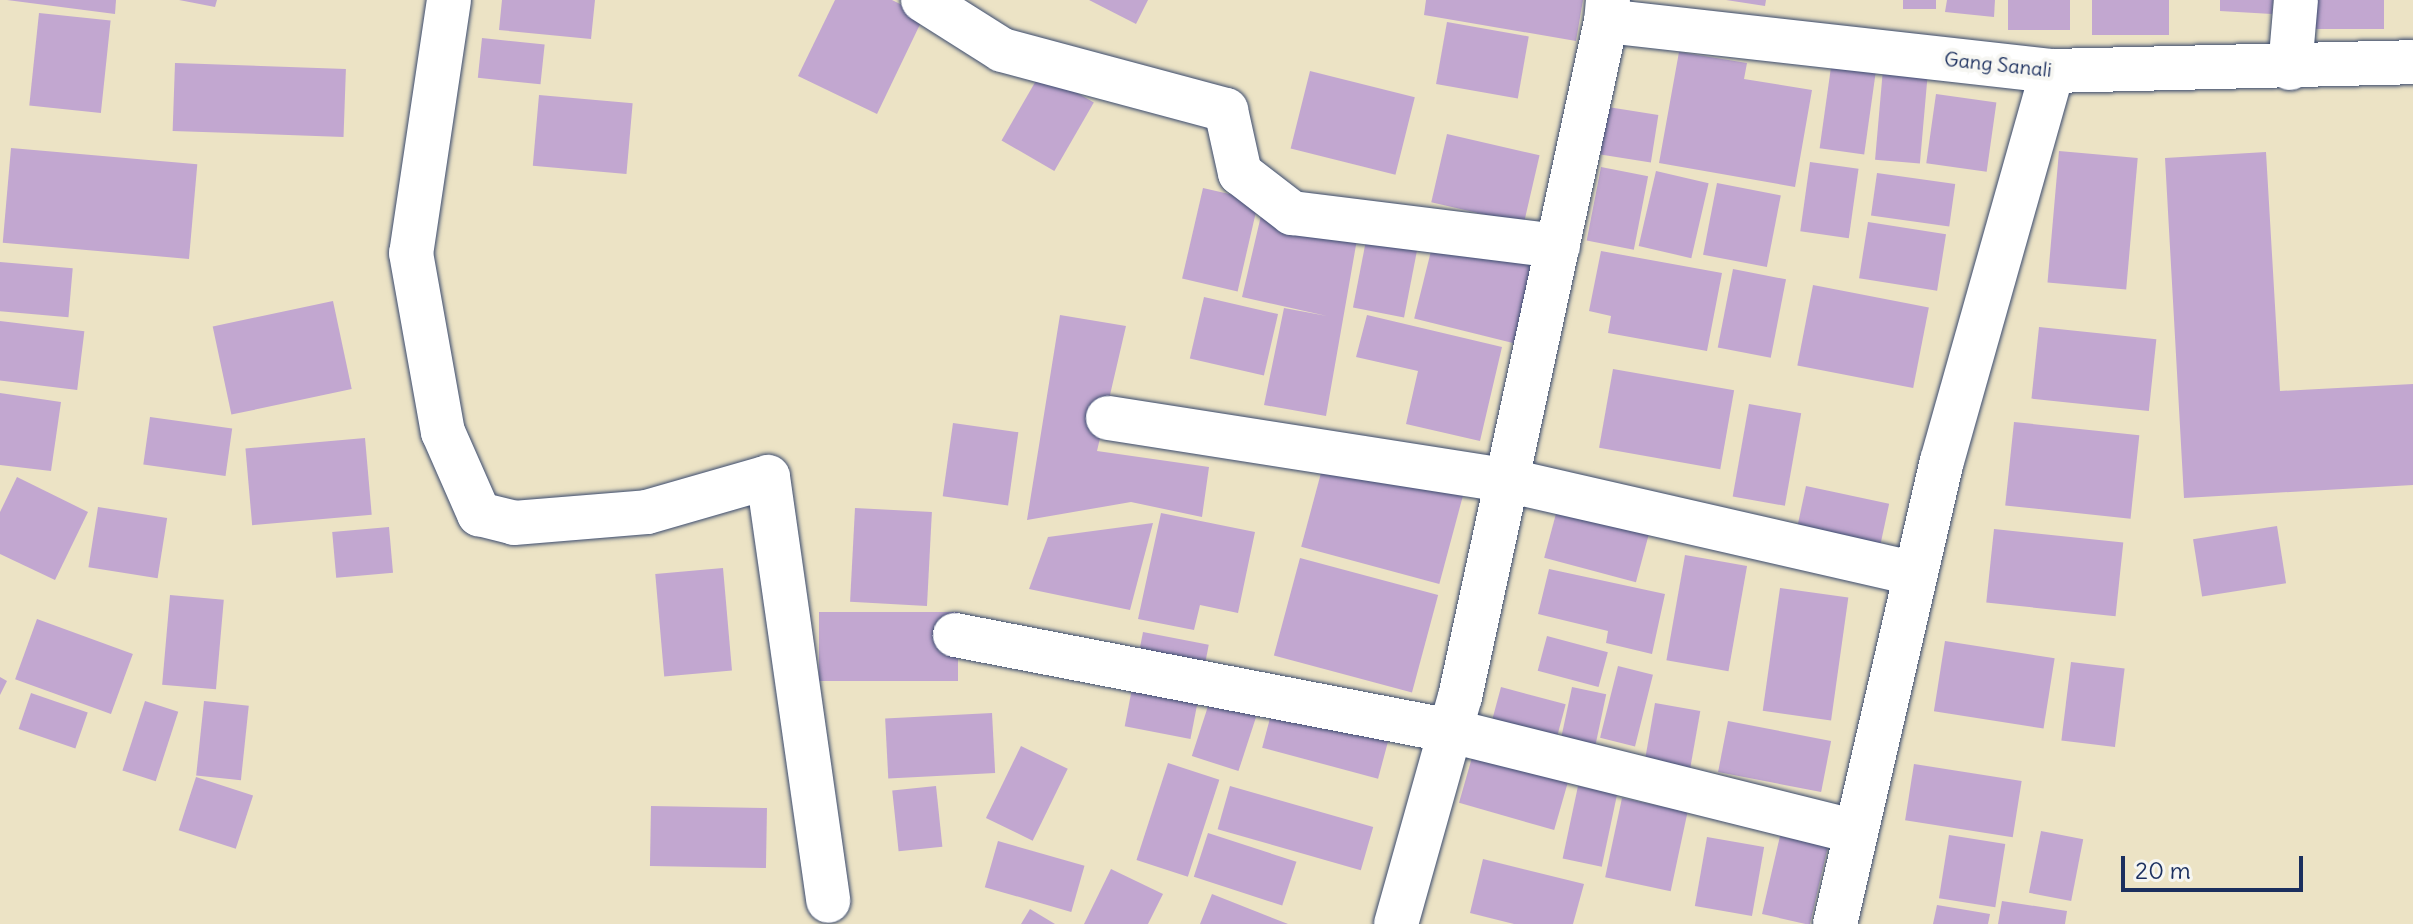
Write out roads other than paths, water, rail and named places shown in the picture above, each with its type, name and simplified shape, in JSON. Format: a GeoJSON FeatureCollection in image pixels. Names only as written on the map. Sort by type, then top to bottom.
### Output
{"type":"FeatureCollection","features":[{"type":"Feature","properties":{"kind":"street"},"geometry":{"type":"LineString","coordinates":[[449,0],[411,253],[432,397],[449,445],[479,514],[514,523],[647,512],[768,477],[828,901]]}},
{"type":"Feature","properties":{"kind":"street"},"geometry":{"type":"LineString","coordinates":[[923,0],[1002,50],[1226,110],[1240,173],[1292,213],[1558,246]]}},
{"type":"Feature","properties":{"kind":"street"},"geometry":{"type":"LineString","coordinates":[[2290,68],[2296,0]]}},
{"type":"Feature","properties":{"kind":"street"},"geometry":{"type":"LineString","coordinates":[[1396,924],[1451,731],[1607,11]]}},
{"type":"Feature","properties":{"kind":"street","name":"Gang Sanali"},"geometry":{"type":"LineString","coordinates":[[1607,11],[2052,71],[2290,68],[2413,62]]}},
{"type":"Feature","properties":{"kind":"street"},"geometry":{"type":"LineString","coordinates":[[1835,924],[1915,574],[2052,71]]}},
{"type":"Feature","properties":{"kind":"street"},"geometry":{"type":"LineString","coordinates":[[1108,418],[1506,480],[1915,574]]}},
{"type":"Feature","properties":{"kind":"street"},"geometry":{"type":"LineString","coordinates":[[955,635],[1451,731],[1856,832]]}}]}
